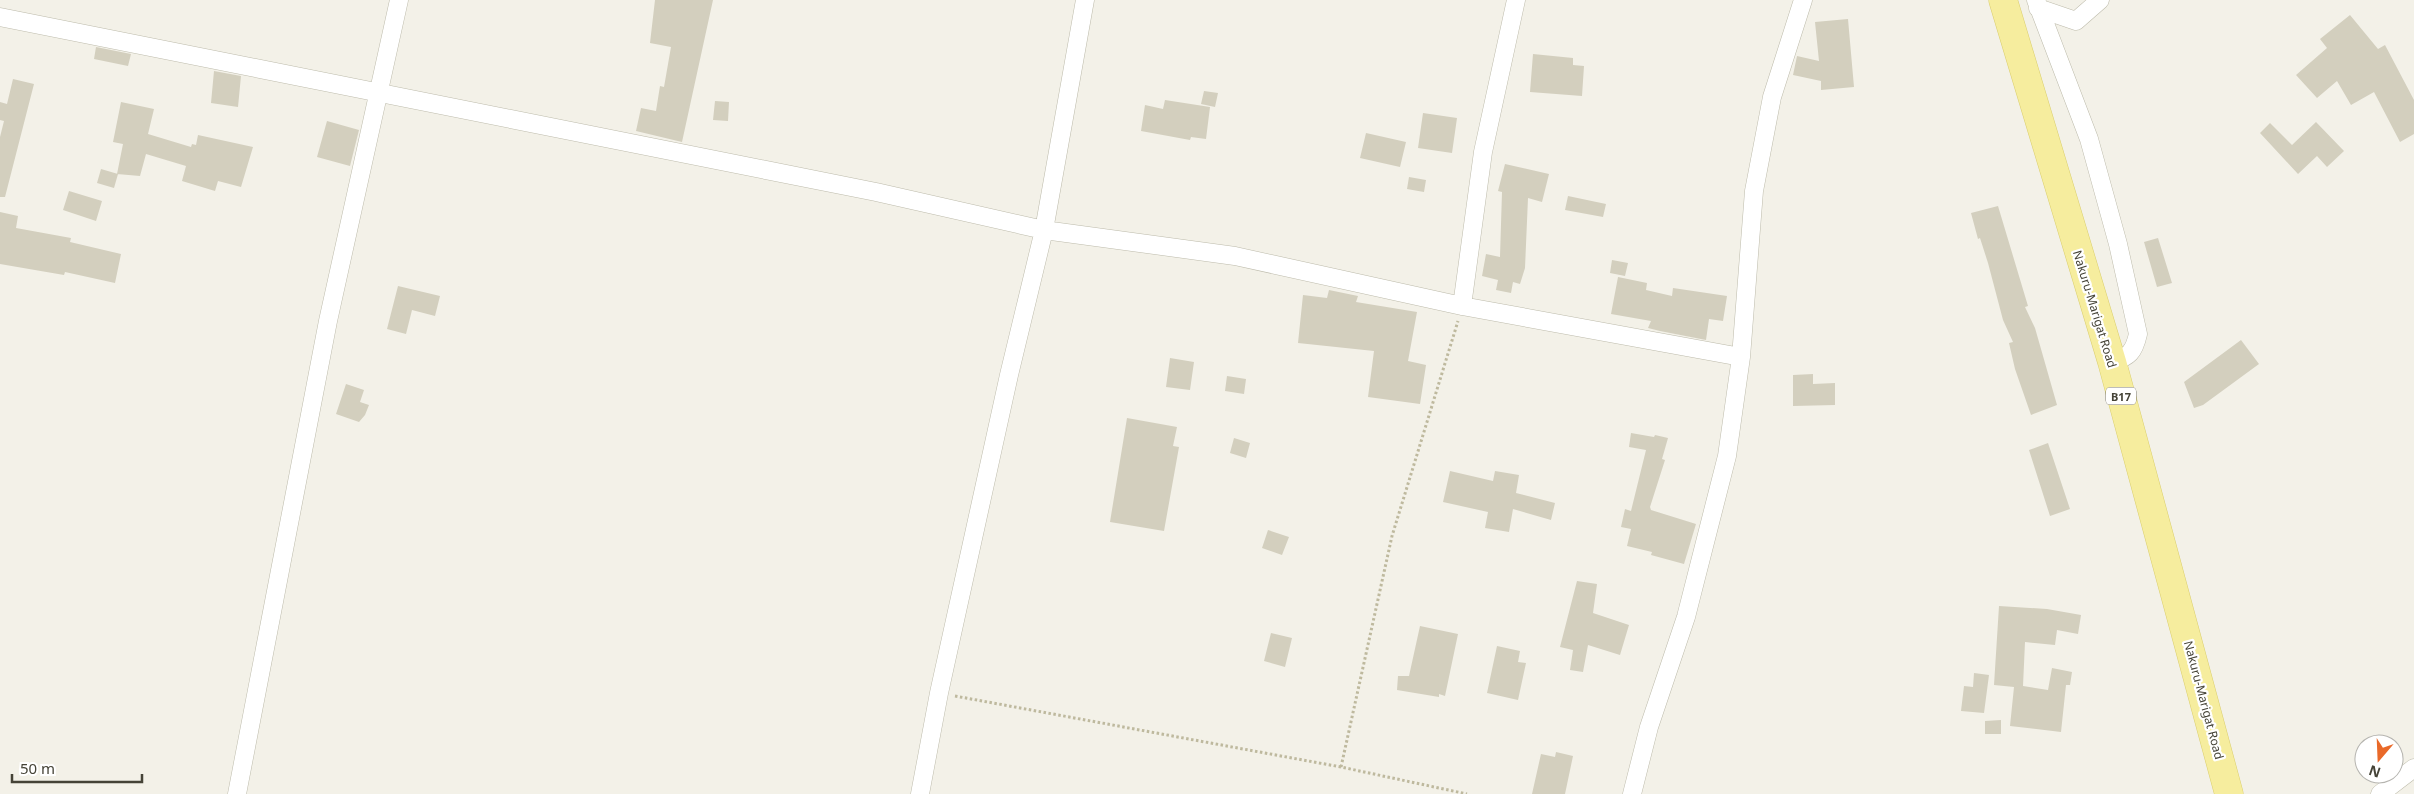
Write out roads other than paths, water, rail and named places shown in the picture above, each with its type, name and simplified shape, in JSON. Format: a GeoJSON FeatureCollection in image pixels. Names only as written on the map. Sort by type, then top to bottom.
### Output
{"type":"FeatureCollection","features":[{"type":"Feature","properties":{"kind":"main road","name":"Nakuru-Marigat Road"},"geometry":{"type":"LineString","coordinates":[[2002,0],[2112,362],[2229,794]]}},
{"type":"Feature","properties":{"kind":"street"},"geometry":{"type":"LineString","coordinates":[[237,794],[328,322],[399,0]]}},
{"type":"Feature","properties":{"kind":"street"},"geometry":{"type":"LineString","coordinates":[[920,794],[939,693],[1009,375],[1044,230],[1085,0]]}},
{"type":"Feature","properties":{"kind":"street"},"geometry":{"type":"LineString","coordinates":[[1462,306],[1483,152],[1516,0]]}},
{"type":"Feature","properties":{"kind":"street"},"geometry":{"type":"LineString","coordinates":[[1632,794],[1649,727],[1686,616],[1725,465],[1742,357],[1754,191],[1772,97],[1803,0]]}},
{"type":"Feature","properties":{"kind":"street"},"geometry":{"type":"LineString","coordinates":[[2054,42],[2100,0]]}},
{"type":"Feature","properties":{"kind":"street"},"geometry":{"type":"LineString","coordinates":[[2037,4],[2054,42],[2089,139],[2118,244],[2138,334],[2135,349],[2127,357],[2112,362]]}},
{"type":"Feature","properties":{"kind":"street"},"geometry":{"type":"LineString","coordinates":[[2037,4],[2076,21]]}},
{"type":"Feature","properties":{"kind":"street"},"geometry":{"type":"LineString","coordinates":[[0,17],[380,91],[876,192],[1044,230],[1235,256],[1462,306],[1742,357]]}},
{"type":"Feature","properties":{"kind":"street"},"geometry":{"type":"LineString","coordinates":[[2380,794],[2414,768]]}}]}
